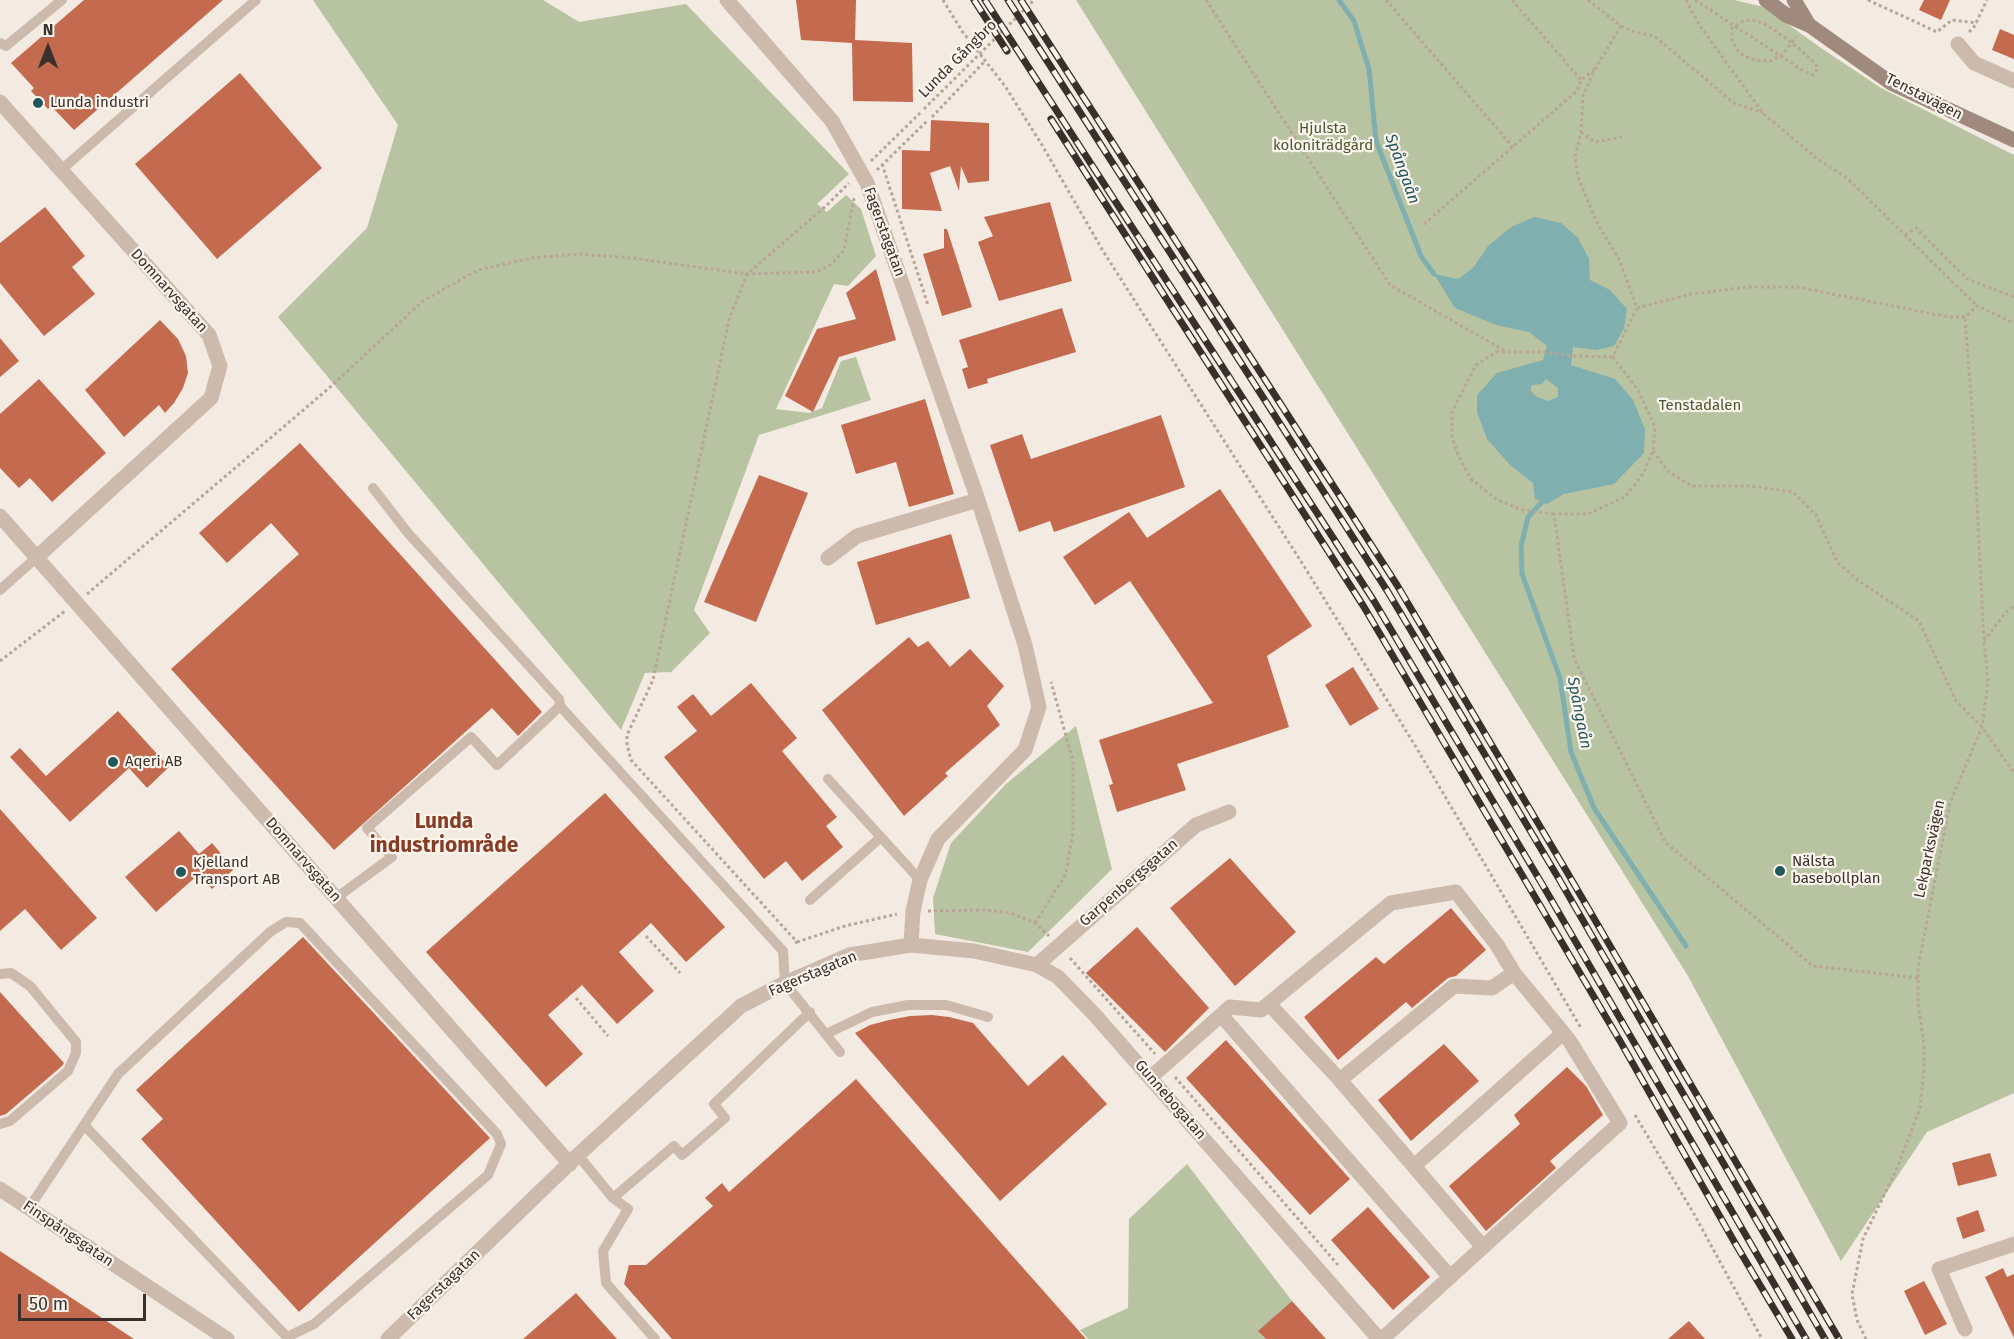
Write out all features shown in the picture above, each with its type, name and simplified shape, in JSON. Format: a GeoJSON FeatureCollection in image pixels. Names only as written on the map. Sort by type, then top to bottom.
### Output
{"type":"FeatureCollection","features":[{"type":"Feature","properties":{"kind":"street","name":"Fagerstagatan"},"geometry":{"type":"LineString","coordinates":[[388,1339],[574,1160],[741,1006],[785,983],[849,955],[911,945],[913,911],[920,880],[938,839],[1025,750],[1039,707],[1025,645],[978,500],[867,183],[832,121],[727,0]]}},
{"type":"Feature","properties":{"kind":"street","name":"Tenstavägen"},"geometry":{"type":"LineString","coordinates":[[1766,0],[1804,28],[1891,83],[2014,140]]}},
{"type":"Feature","properties":{"kind":"street","name":"Tenstavägen"},"geometry":{"type":"LineString","coordinates":[[1794,0],[1804,28]]}},
{"type":"Feature","properties":{"kind":"street"},"geometry":{"type":"LineString","coordinates":[[1958,44],[1974,63],[2014,81]]}},
{"type":"Feature","properties":{"kind":"street","name":"Domnarvsgatan"},"geometry":{"type":"LineString","coordinates":[[0,102],[209,335],[220,366],[211,398],[37,557]]}},
{"type":"Feature","properties":{"kind":"street"},"geometry":{"type":"LineString","coordinates":[[828,558],[857,536],[978,500]]}},
{"type":"Feature","properties":{"kind":"street","name":"Domnarvsgatan"},"geometry":{"type":"LineString","coordinates":[[0,516],[336,898],[574,1160]]}},
{"type":"Feature","properties":{"kind":"street","name":"Garpenbergsgatan"},"geometry":{"type":"LineString","coordinates":[[1037,965],[1196,825],[1229,812]]}},
{"type":"Feature","properties":{"kind":"street"},"geometry":{"type":"LineString","coordinates":[[1150,1078],[1230,1007],[1261,1010],[1391,903],[1456,892],[1497,945],[1514,973],[1563,1033],[1620,1123],[1380,1339]]}},
{"type":"Feature","properties":{"kind":"street","name":"Gunnebogatan"},"geometry":{"type":"LineString","coordinates":[[911,945],[974,951],[1037,965],[1058,977],[1380,1339]]}},
{"type":"Feature","properties":{"kind":"street"},"geometry":{"type":"LineString","coordinates":[[1340,1080],[1454,986],[1492,987],[1514,973]]}},
{"type":"Feature","properties":{"kind":"street"},"geometry":{"type":"LineString","coordinates":[[1269,1004],[1340,1080],[1483,1247]]}},
{"type":"Feature","properties":{"kind":"street"},"geometry":{"type":"LineString","coordinates":[[1221,1015],[1450,1277]]}},
{"type":"Feature","properties":{"kind":"street"},"geometry":{"type":"LineString","coordinates":[[1414,1166],[1563,1033]]}},
{"type":"Feature","properties":{"kind":"street","name":"Finspångsgatan"},"geometry":{"type":"LineString","coordinates":[[0,1189],[227,1339]]}},
{"type":"Feature","properties":{"kind":"street"},"geometry":{"type":"LineString","coordinates":[[1965,1329],[1939,1269],[2014,1244]]}},
{"type":"Feature","properties":{"kind":"lane"},"geometry":{"type":"LineString","coordinates":[[0,43],[6,46],[62,0]]}},
{"type":"Feature","properties":{"kind":"lane"},"geometry":{"type":"LineString","coordinates":[[60,170],[256,0]]}},
{"type":"Feature","properties":{"kind":"lane"},"geometry":{"type":"LineString","coordinates":[[373,488],[408,533],[559,699],[560,706],[783,951],[785,983],[840,1052]]}},
{"type":"Feature","properties":{"kind":"lane"},"geometry":{"type":"LineString","coordinates":[[0,590],[37,557]]}},
{"type":"Feature","properties":{"kind":"lane"},"geometry":{"type":"LineString","coordinates":[[336,898],[392,857],[367,828],[471,737],[497,765],[560,706]]}},
{"type":"Feature","properties":{"kind":"lane"},"geometry":{"type":"LineString","coordinates":[[828,779],[920,880]]}},
{"type":"Feature","properties":{"kind":"lane"},"geometry":{"type":"LineString","coordinates":[[810,900],[881,837]]}},
{"type":"Feature","properties":{"kind":"lane"},"geometry":{"type":"LineString","coordinates":[[29,1208],[84,1125],[118,1074],[261,939],[286,922],[300,923],[497,1134],[501,1144],[488,1175],[314,1324],[287,1337],[84,1125]]}},
{"type":"Feature","properties":{"kind":"lane"},"geometry":{"type":"LineString","coordinates":[[0,974],[11,973],[30,986],[76,1042],[75,1053],[68,1071],[10,1121],[0,1124]]}},
{"type":"Feature","properties":{"kind":"lane"},"geometry":{"type":"LineString","coordinates":[[826,1034],[872,1012],[908,1005],[946,1005],[988,1017]]}},
{"type":"Feature","properties":{"kind":"lane"},"geometry":{"type":"LineString","coordinates":[[613,1198],[674,1146],[682,1155],[725,1118],[714,1104],[810,1012]]}},
{"type":"Feature","properties":{"kind":"lane"},"geometry":{"type":"LineString","coordinates":[[574,1160],[613,1198],[628,1209],[603,1251],[606,1283],[655,1339]]}},
{"type":"Feature","properties":{"kind":"path"},"geometry":{"type":"LineString","coordinates":[[943,0],[962,31],[1005,86],[1103,251],[1226,442],[1411,738],[1586,1035]]}},
{"type":"Feature","properties":{"kind":"path","name":"Lunda Gångbro"},"geometry":{"type":"LineString","coordinates":[[924,109],[1034,0]]}},
{"type":"Feature","properties":{"kind":"path"},"geometry":{"type":"LineString","coordinates":[[1206,0],[1390,285],[1507,352]]}},
{"type":"Feature","properties":{"kind":"path"},"geometry":{"type":"LineString","coordinates":[[1386,0],[1513,147]]}},
{"type":"Feature","properties":{"kind":"path"},"geometry":{"type":"LineString","coordinates":[[1512,0],[1581,80]]}},
{"type":"Feature","properties":{"kind":"path"},"geometry":{"type":"LineString","coordinates":[[1588,0],[1621,26],[1634,32],[1654,36],[1734,103],[1763,113]]}},
{"type":"Feature","properties":{"kind":"path"},"geometry":{"type":"LineString","coordinates":[[1686,0],[1700,26],[1763,113],[1816,158],[1846,178],[1977,306],[2014,323]]}},
{"type":"Feature","properties":{"kind":"path"},"geometry":{"type":"LineString","coordinates":[[1695,0],[1813,75],[1818,68],[1812,60],[1797,47],[1790,41],[1765,24],[1753,20],[1743,21],[1732,28],[1732,40],[1743,56],[1755,60],[1771,61],[1783,54],[1788,47],[1794,40],[1804,28]]}},
{"type":"Feature","properties":{"kind":"path"},"geometry":{"type":"LineString","coordinates":[[1868,0],[1936,32],[1952,20],[1977,22]]}},
{"type":"Feature","properties":{"kind":"path"},"geometry":{"type":"LineString","coordinates":[[1958,44],[1977,22],[1987,0]]}},
{"type":"Feature","properties":{"kind":"path"},"geometry":{"type":"LineString","coordinates":[[1613,357],[1637,308],[1619,259],[1597,223],[1578,177],[1575,157],[1581,132],[1582,96],[1621,26]]}},
{"type":"Feature","properties":{"kind":"path"},"geometry":{"type":"LineString","coordinates":[[932,117],[985,61]]}},
{"type":"Feature","properties":{"kind":"path"},"geometry":{"type":"LineString","coordinates":[[1424,224],[1577,91],[1581,80],[1595,69]]}},
{"type":"Feature","properties":{"kind":"path"},"geometry":{"type":"LineString","coordinates":[[0,661],[77,602],[328,389],[423,301],[478,270],[532,258],[578,254],[632,258],[747,274],[816,272],[832,264],[844,250],[854,199],[882,164],[927,121]]}},
{"type":"Feature","properties":{"kind":"path"},"geometry":{"type":"LineString","coordinates":[[1581,132],[1595,142],[1622,137]]}},
{"type":"Feature","properties":{"kind":"path"},"geometry":{"type":"LineString","coordinates":[[783,951],[797,942],[631,760],[627,735],[653,680],[729,320],[747,274],[826,206]]}},
{"type":"Feature","properties":{"kind":"path"},"geometry":{"type":"LineString","coordinates":[[1905,234],[1916,228],[1967,279],[2014,297]]}},
{"type":"Feature","properties":{"kind":"path"},"geometry":{"type":"LineString","coordinates":[[1637,308],[1691,294],[1748,287],[1797,287],[1949,317],[1965,317],[1977,306]]}},
{"type":"Feature","properties":{"kind":"path","name":"Lekparksvägen"},"geometry":{"type":"LineString","coordinates":[[1866,1339],[1857,1320],[1852,1294],[1863,1239],[1898,1168],[1920,1108],[1924,1044],[1918,1003],[1918,968],[1950,803],[1982,727],[1988,681],[1965,317]]}},
{"type":"Feature","properties":{"kind":"path"},"geometry":{"type":"LineString","coordinates":[[1496,352],[1545,352],[1572,356],[1613,357],[1638,390],[1655,427],[1653,451],[1643,474],[1626,497],[1588,514],[1554,514],[1522,510],[1496,499],[1471,479],[1452,436],[1452,412],[1476,366],[1496,352]]}},
{"type":"Feature","properties":{"kind":"path"},"geometry":{"type":"LineString","coordinates":[[1653,451],[1670,472],[1692,486],[1750,486],[1793,492],[1816,515],[1837,561],[1859,581],[1919,621],[1956,701],[1982,727],[2014,773]]}},
{"type":"Feature","properties":{"kind":"path"},"geometry":{"type":"LineString","coordinates":[[1554,514],[1574,658],[1665,842],[1813,966],[1918,978]]}},
{"type":"Feature","properties":{"kind":"path"},"geometry":{"type":"LineString","coordinates":[[1984,641],[2006,612],[2014,606]]}},
{"type":"Feature","properties":{"kind":"path"},"geometry":{"type":"LineString","coordinates":[[646,936],[680,973]]}},
{"type":"Feature","properties":{"kind":"path"},"geometry":{"type":"LineString","coordinates":[[576,998],[608,1036]]}},
{"type":"Feature","properties":{"kind":"path"},"geometry":{"type":"LineString","coordinates":[[1634,1114],[1694,1214],[1762,1339]]}},
{"type":"Feature","properties":{"kind":"green space"},"geometry":{"type":"Polygon","coordinates":[[[313,0],[543,0],[579,22],[686,4],[849,174],[817,204],[827,212],[846,195],[861,209],[876,256],[848,286],[834,284],[776,409],[809,413],[822,408],[841,361],[856,357],[871,400],[759,435],[694,610],[710,633],[671,672],[645,673],[621,730],[278,317],[367,228],[398,125],[313,0]]]}},
{"type":"Feature","properties":{"kind":"green space","name":"Tenstadalen"},"geometry":{"type":"Polygon","coordinates":[[[1076,0],[1734,0],[1764,7],[1881,88],[2014,155],[2014,1093],[1927,1132],[1841,1261],[1688,976],[1076,0]]]}},
{"type":"Feature","properties":{"kind":"green space"},"geometry":{"type":"Polygon","coordinates":[[[1076,726],[1112,869],[1028,952],[935,934],[933,898],[951,843],[1006,784],[1076,726]]]}},
{"type":"Feature","properties":{"kind":"green space"},"geometry":{"type":"Polygon","coordinates":[[[1187,1164],[1292,1301],[1259,1331],[1266,1339],[1088,1339],[1080,1330],[1128,1308],[1129,1219],[1187,1164]]]}},
{"type":"Feature","properties":{"kind":"water"},"geometry":{"type":"Polygon","coordinates":[[[1534,217],[1561,223],[1578,238],[1589,259],[1590,280],[1610,290],[1627,309],[1624,328],[1614,346],[1596,350],[1573,347],[1571,365],[1615,379],[1633,400],[1645,429],[1644,453],[1614,484],[1564,494],[1547,504],[1535,499],[1533,483],[1511,466],[1487,439],[1477,412],[1477,395],[1497,373],[1543,360],[1547,346],[1529,332],[1496,325],[1455,308],[1434,274],[1458,279],[1473,268],[1488,246],[1511,227],[1534,217]],[[1546,379],[1542,384],[1532,385],[1530,390],[1537,397],[1548,401],[1558,397],[1558,388],[1546,379]]]}},
{"type":"Feature","properties":{"kind":"building"},"geometry":{"type":"Polygon","coordinates":[[[84,0],[223,0],[74,130],[51,106],[48,109],[31,91],[34,88],[11,63],[84,0]]]}},
{"type":"Feature","properties":{"kind":"building"},"geometry":{"type":"Polygon","coordinates":[[[796,0],[856,0],[855,40],[912,43],[913,102],[853,101],[852,43],[801,40],[796,0]]]}},
{"type":"Feature","properties":{"kind":"building"},"geometry":{"type":"Polygon","coordinates":[[[1924,0],[1950,0],[1941,20],[1919,10],[1924,0]]]}},
{"type":"Feature","properties":{"kind":"building"},"geometry":{"type":"Polygon","coordinates":[[[2000,29],[2014,35],[2014,59],[1992,50],[2000,29]]]}},
{"type":"Feature","properties":{"kind":"building"},"geometry":{"type":"Polygon","coordinates":[[[240,73],[322,168],[217,259],[135,164],[240,73]]]}},
{"type":"Feature","properties":{"kind":"building"},"geometry":{"type":"Polygon","coordinates":[[[931,120],[989,123],[989,181],[968,183],[961,166],[959,191],[950,166],[930,173],[942,211],[902,209],[902,150],[930,151],[931,120]]]}},
{"type":"Feature","properties":{"kind":"building"},"geometry":{"type":"Polygon","coordinates":[[[1050,202],[1072,281],[999,301],[978,242],[993,236],[984,217],[1050,202]]]}},
{"type":"Feature","properties":{"kind":"building"},"geometry":{"type":"Polygon","coordinates":[[[45,207],[85,256],[72,267],[95,294],[44,336],[0,283],[0,243],[45,207]]]}},
{"type":"Feature","properties":{"kind":"building"},"geometry":{"type":"Polygon","coordinates":[[[944,229],[947,229],[972,307],[942,316],[923,254],[944,248],[944,229]]]}},
{"type":"Feature","properties":{"kind":"building"},"geometry":{"type":"Polygon","coordinates":[[[876,269],[896,340],[839,357],[813,412],[785,396],[817,329],[856,319],[846,293],[876,269]]]}},
{"type":"Feature","properties":{"kind":"building"},"geometry":{"type":"Polygon","coordinates":[[[1062,308],[1076,352],[987,379],[988,383],[968,389],[962,369],[968,367],[959,340],[1062,308]]]}},
{"type":"Feature","properties":{"kind":"building"},"geometry":{"type":"Polygon","coordinates":[[[160,320],[178,339],[186,356],[188,373],[183,388],[165,413],[159,405],[124,437],[85,390],[160,320]]]}},
{"type":"Feature","properties":{"kind":"building"},"geometry":{"type":"Polygon","coordinates":[[[0,338],[19,361],[0,377],[0,338]]]}},
{"type":"Feature","properties":{"kind":"building"},"geometry":{"type":"Polygon","coordinates":[[[39,379],[106,453],[52,502],[30,478],[19,488],[0,468],[0,414],[39,379]]]}},
{"type":"Feature","properties":{"kind":"building"},"geometry":{"type":"Polygon","coordinates":[[[925,399],[954,494],[909,507],[896,462],[856,474],[841,425],[925,399]]]}},
{"type":"Feature","properties":{"kind":"building"},"geometry":{"type":"Polygon","coordinates":[[[1161,415],[1185,487],[1054,532],[1050,521],[1019,532],[990,445],[1022,434],[1031,459],[1161,415]]]}},
{"type":"Feature","properties":{"kind":"building"},"geometry":{"type":"Polygon","coordinates":[[[300,443],[542,712],[518,736],[492,708],[334,850],[171,669],[299,554],[271,523],[227,563],[199,533],[300,443]]]}},
{"type":"Feature","properties":{"kind":"building"},"geometry":{"type":"Polygon","coordinates":[[[759,475],[808,493],[756,622],[704,602],[759,475]]]}},
{"type":"Feature","properties":{"kind":"building"},"geometry":{"type":"Polygon","coordinates":[[[1220,489],[1312,626],[1267,656],[1289,727],[1177,764],[1186,790],[1117,812],[1109,785],[1113,784],[1099,740],[1213,703],[1130,581],[1095,605],[1063,557],[1129,512],[1147,538],[1220,489]]]}},
{"type":"Feature","properties":{"kind":"building"},"geometry":{"type":"Polygon","coordinates":[[[951,534],[970,598],[876,625],[857,562],[951,534]]]}},
{"type":"Feature","properties":{"kind":"building"},"geometry":{"type":"Polygon","coordinates":[[[909,637],[918,647],[928,641],[950,667],[970,649],[1004,686],[987,706],[1000,725],[945,773],[948,776],[904,816],[822,710],[909,637]]]}},
{"type":"Feature","properties":{"kind":"building"},"geometry":{"type":"Polygon","coordinates":[[[1353,667],[1379,709],[1350,726],[1325,685],[1353,667]]]}},
{"type":"Feature","properties":{"kind":"building"},"geometry":{"type":"Polygon","coordinates":[[[751,683],[797,738],[782,751],[837,817],[826,826],[843,847],[802,881],[786,861],[764,879],[664,757],[697,731],[677,707],[693,694],[711,716],[751,683]]]}},
{"type":"Feature","properties":{"kind":"building","name":"Aqeri AB"},"geometry":{"type":"Polygon","coordinates":[[[118,711],[169,767],[147,788],[129,768],[70,822],[10,757],[20,748],[46,776],[118,711]]]}},
{"type":"Feature","properties":{"kind":"building"},"geometry":{"type":"Polygon","coordinates":[[[605,793],[725,927],[686,962],[651,923],[619,952],[654,991],[617,1024],[582,985],[548,1015],[583,1054],[546,1087],[426,952],[605,793]]]}},
{"type":"Feature","properties":{"kind":"building"},"geometry":{"type":"Polygon","coordinates":[[[0,809],[97,918],[61,950],[25,909],[0,931],[0,809]]]}},
{"type":"Feature","properties":{"kind":"building","name":"Kjelland Transport AB"},"geometry":{"type":"Polygon","coordinates":[[[179,831],[199,854],[212,843],[234,869],[212,889],[199,874],[156,912],[125,877],[179,831]]]}},
{"type":"Feature","properties":{"kind":"building"},"geometry":{"type":"Polygon","coordinates":[[[1230,858],[1296,932],[1235,986],[1170,908],[1230,858]]]}},
{"type":"Feature","properties":{"kind":"building"},"geometry":{"type":"Polygon","coordinates":[[[1451,908],[1486,950],[1456,976],[1448,978],[1412,1008],[1406,1002],[1338,1060],[1304,1017],[1376,957],[1384,964],[1451,908]]]}},
{"type":"Feature","properties":{"kind":"building"},"geometry":{"type":"Polygon","coordinates":[[[1137,927],[1209,1008],[1165,1052],[1086,973],[1137,927]]]}},
{"type":"Feature","properties":{"kind":"building"},"geometry":{"type":"Polygon","coordinates":[[[303,937],[490,1138],[299,1312],[141,1139],[163,1119],[136,1090],[303,937]]]}},
{"type":"Feature","properties":{"kind":"building"},"geometry":{"type":"Polygon","coordinates":[[[0,992],[64,1063],[6,1114],[0,1116],[0,992]]]}},
{"type":"Feature","properties":{"kind":"building"},"geometry":{"type":"Polygon","coordinates":[[[932,1015],[973,1023],[1028,1086],[1063,1055],[1107,1104],[1000,1201],[855,1033],[870,1025],[889,1020],[932,1015]]]}},
{"type":"Feature","properties":{"kind":"building"},"geometry":{"type":"Polygon","coordinates":[[[1226,1040],[1350,1179],[1310,1215],[1186,1078],[1226,1040]]]}},
{"type":"Feature","properties":{"kind":"building"},"geometry":{"type":"Polygon","coordinates":[[[1444,1044],[1479,1081],[1411,1141],[1378,1100],[1444,1044]]]}},
{"type":"Feature","properties":{"kind":"building"},"geometry":{"type":"Polygon","coordinates":[[[1567,1067],[1586,1086],[1603,1115],[1550,1161],[1556,1168],[1486,1231],[1449,1186],[1520,1124],[1514,1115],[1567,1067]]]}},
{"type":"Feature","properties":{"kind":"building"},"geometry":{"type":"Polygon","coordinates":[[[856,1079],[1086,1339],[672,1339],[624,1284],[629,1265],[646,1265],[713,1206],[705,1198],[722,1183],[729,1192],[856,1079]]]}},
{"type":"Feature","properties":{"kind":"building"},"geometry":{"type":"Polygon","coordinates":[[[1990,1153],[1997,1176],[1958,1186],[1952,1163],[1990,1153]]]}},
{"type":"Feature","properties":{"kind":"building"},"geometry":{"type":"Polygon","coordinates":[[[1368,1207],[1430,1277],[1393,1310],[1331,1240],[1368,1207]]]}},
{"type":"Feature","properties":{"kind":"building"},"geometry":{"type":"Polygon","coordinates":[[[1978,1210],[1985,1231],[1963,1239],[1956,1218],[1978,1210]]]}},
{"type":"Feature","properties":{"kind":"building"},"geometry":{"type":"Polygon","coordinates":[[[0,1251],[134,1339],[0,1339],[0,1251]]]}},
{"type":"Feature","properties":{"kind":"building"},"geometry":{"type":"Polygon","coordinates":[[[2003,1268],[2007,1277],[2014,1274],[2014,1338],[1985,1277],[2003,1268]]]}},
{"type":"Feature","properties":{"kind":"building"},"geometry":{"type":"Polygon","coordinates":[[[1924,1281],[1947,1324],[1925,1335],[1904,1291],[1924,1281]]]}},
{"type":"Feature","properties":{"kind":"building"},"geometry":{"type":"Polygon","coordinates":[[[576,1293],[617,1339],[523,1339],[576,1293]]]}},
{"type":"Feature","properties":{"kind":"building"},"geometry":{"type":"Polygon","coordinates":[[[1292,1301],[1326,1339],[1266,1339],[1258,1331],[1292,1301]]]}},
{"type":"Feature","properties":{"kind":"building"},"geometry":{"type":"Polygon","coordinates":[[[1689,1321],[1705,1339],[1668,1339],[1689,1321]]]}},
{"type":"Feature","properties":{"kind":"waterway","name":"Spångaån"},"geometry":{"type":"LineString","coordinates":[[1339,0],[1354,21],[1369,69],[1376,141],[1421,256],[1434,274]]}},
{"type":"Feature","properties":{"kind":"waterway","name":"Spångaån"},"geometry":{"type":"LineString","coordinates":[[1542,502],[1528,517],[1521,546],[1522,574],[1560,678],[1571,752],[1594,808],[1686,946]]}},
{"type":"Feature","properties":{"kind":"railway"},"geometry":{"type":"LineString","coordinates":[[974,0],[1007,51]]}},
{"type":"Feature","properties":{"kind":"railway"},"geometry":{"type":"LineString","coordinates":[[985,0],[1374,601],[1545,889],[1806,1339]]}},
{"type":"Feature","properties":{"kind":"railway"},"geometry":{"type":"LineString","coordinates":[[1008,0],[1388,592],[1559,879],[1825,1339]]}},
{"type":"Feature","properties":{"kind":"railway"},"geometry":{"type":"LineString","coordinates":[[1021,0],[1397,585],[1839,1339]]}},
{"type":"Feature","properties":{"kind":"railway"},"geometry":{"type":"LineString","coordinates":[[1051,119],[1364,607],[1620,1041],[1792,1339]]}},
{"type":"Feature","properties":{"kind":"place","name":"Lunda industri"},"geometry":{"type":"Point","coordinates":[38,103]}},
{"type":"Feature","properties":{"kind":"place","name":"Aqeri AB"},"geometry":{"type":"Point","coordinates":[113,762]}},
{"type":"Feature","properties":{"kind":"place","name":"Nälsta basebollplan"},"geometry":{"type":"Point","coordinates":[1780,871]}},
{"type":"Feature","properties":{"kind":"place","name":"Kjelland Transport AB"},"geometry":{"type":"Point","coordinates":[181,872]}},
{"type":"Feature","properties":{"kind":"district","name":"Lunda industriområde"},"geometry":{"type":"Point","coordinates":[444,834]}},
{"type":"Feature","properties":{"kind":"park label","name":"Hjulsta koloniträdgård"},"geometry":{"type":"Point","coordinates":[1323,138]}}]}
